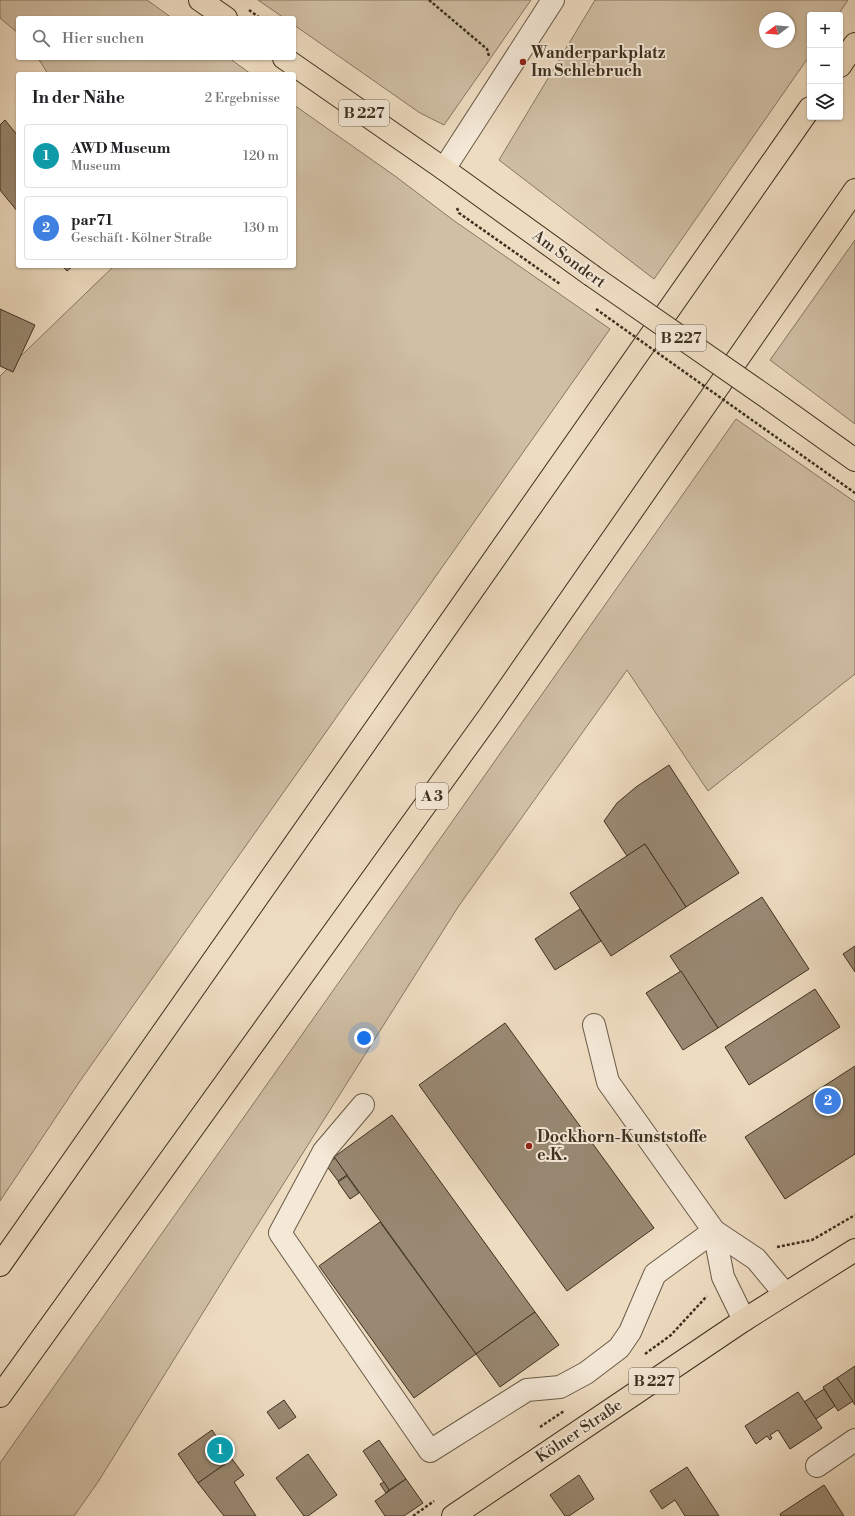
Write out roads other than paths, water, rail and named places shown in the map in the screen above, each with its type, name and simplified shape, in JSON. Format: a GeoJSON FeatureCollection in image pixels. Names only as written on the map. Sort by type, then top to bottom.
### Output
{"type":"FeatureCollection","features":[{"type":"Feature","properties":{"kind":"main road"},"geometry":{"type":"LineString","coordinates":[[200,0],[223,16]]}},
{"type":"Feature","properties":{"kind":"main road"},"geometry":{"type":"LineString","coordinates":[[843,62],[855,44]]}},
{"type":"Feature","properties":{"kind":"main road","name":"Am Sondert"},"geometry":{"type":"LineString","coordinates":[[287,60],[444,169],[591,275],[855,460]]}},
{"type":"Feature","properties":{"kind":"main road"},"geometry":{"type":"LineString","coordinates":[[0,1264],[807,112]]}},
{"type":"Feature","properties":{"kind":"main road","name":"A 3"},"geometry":{"type":"LineString","coordinates":[[0,1396],[490,715],[855,190]]}},
{"type":"Feature","properties":{"kind":"main road","name":"Kölner Straße"},"geometry":{"type":"LineString","coordinates":[[453,1516],[744,1320],[855,1250]]}},
{"type":"Feature","properties":{"kind":"street"},"geometry":{"type":"LineString","coordinates":[[444,169],[553,0]]}},
{"type":"Feature","properties":{"kind":"street"},"geometry":{"type":"LineString","coordinates":[[594,1025],[608,1082],[714,1231],[756,1259],[785,1294]]}},
{"type":"Feature","properties":{"kind":"street"},"geometry":{"type":"LineString","coordinates":[[363,1105],[324,1151],[280,1233],[430,1451],[527,1390],[560,1387],[586,1374],[619,1348],[630,1332],[655,1274],[714,1231]]}},
{"type":"Feature","properties":{"kind":"street"},"geometry":{"type":"LineString","coordinates":[[714,1231],[723,1277],[744,1320]]}},
{"type":"Feature","properties":{"kind":"street"},"geometry":{"type":"LineString","coordinates":[[816,1466],[855,1440]]}},
{"type":"Feature","properties":{"kind":"place","name":"Wanderparkplatz Im Schlebruch"},"geometry":{"type":"Point","coordinates":[523,62]}},
{"type":"Feature","properties":{"kind":"place","name":"par71"},"geometry":{"type":"Point","coordinates":[828,1101]}},
{"type":"Feature","properties":{"kind":"place","name":"Dockhorn-Kunststoffe e.K."},"geometry":{"type":"Point","coordinates":[529,1146]}},
{"type":"Feature","properties":{"kind":"place","name":"AWD Museum"},"geometry":{"type":"Point","coordinates":[220,1450]}}]}
